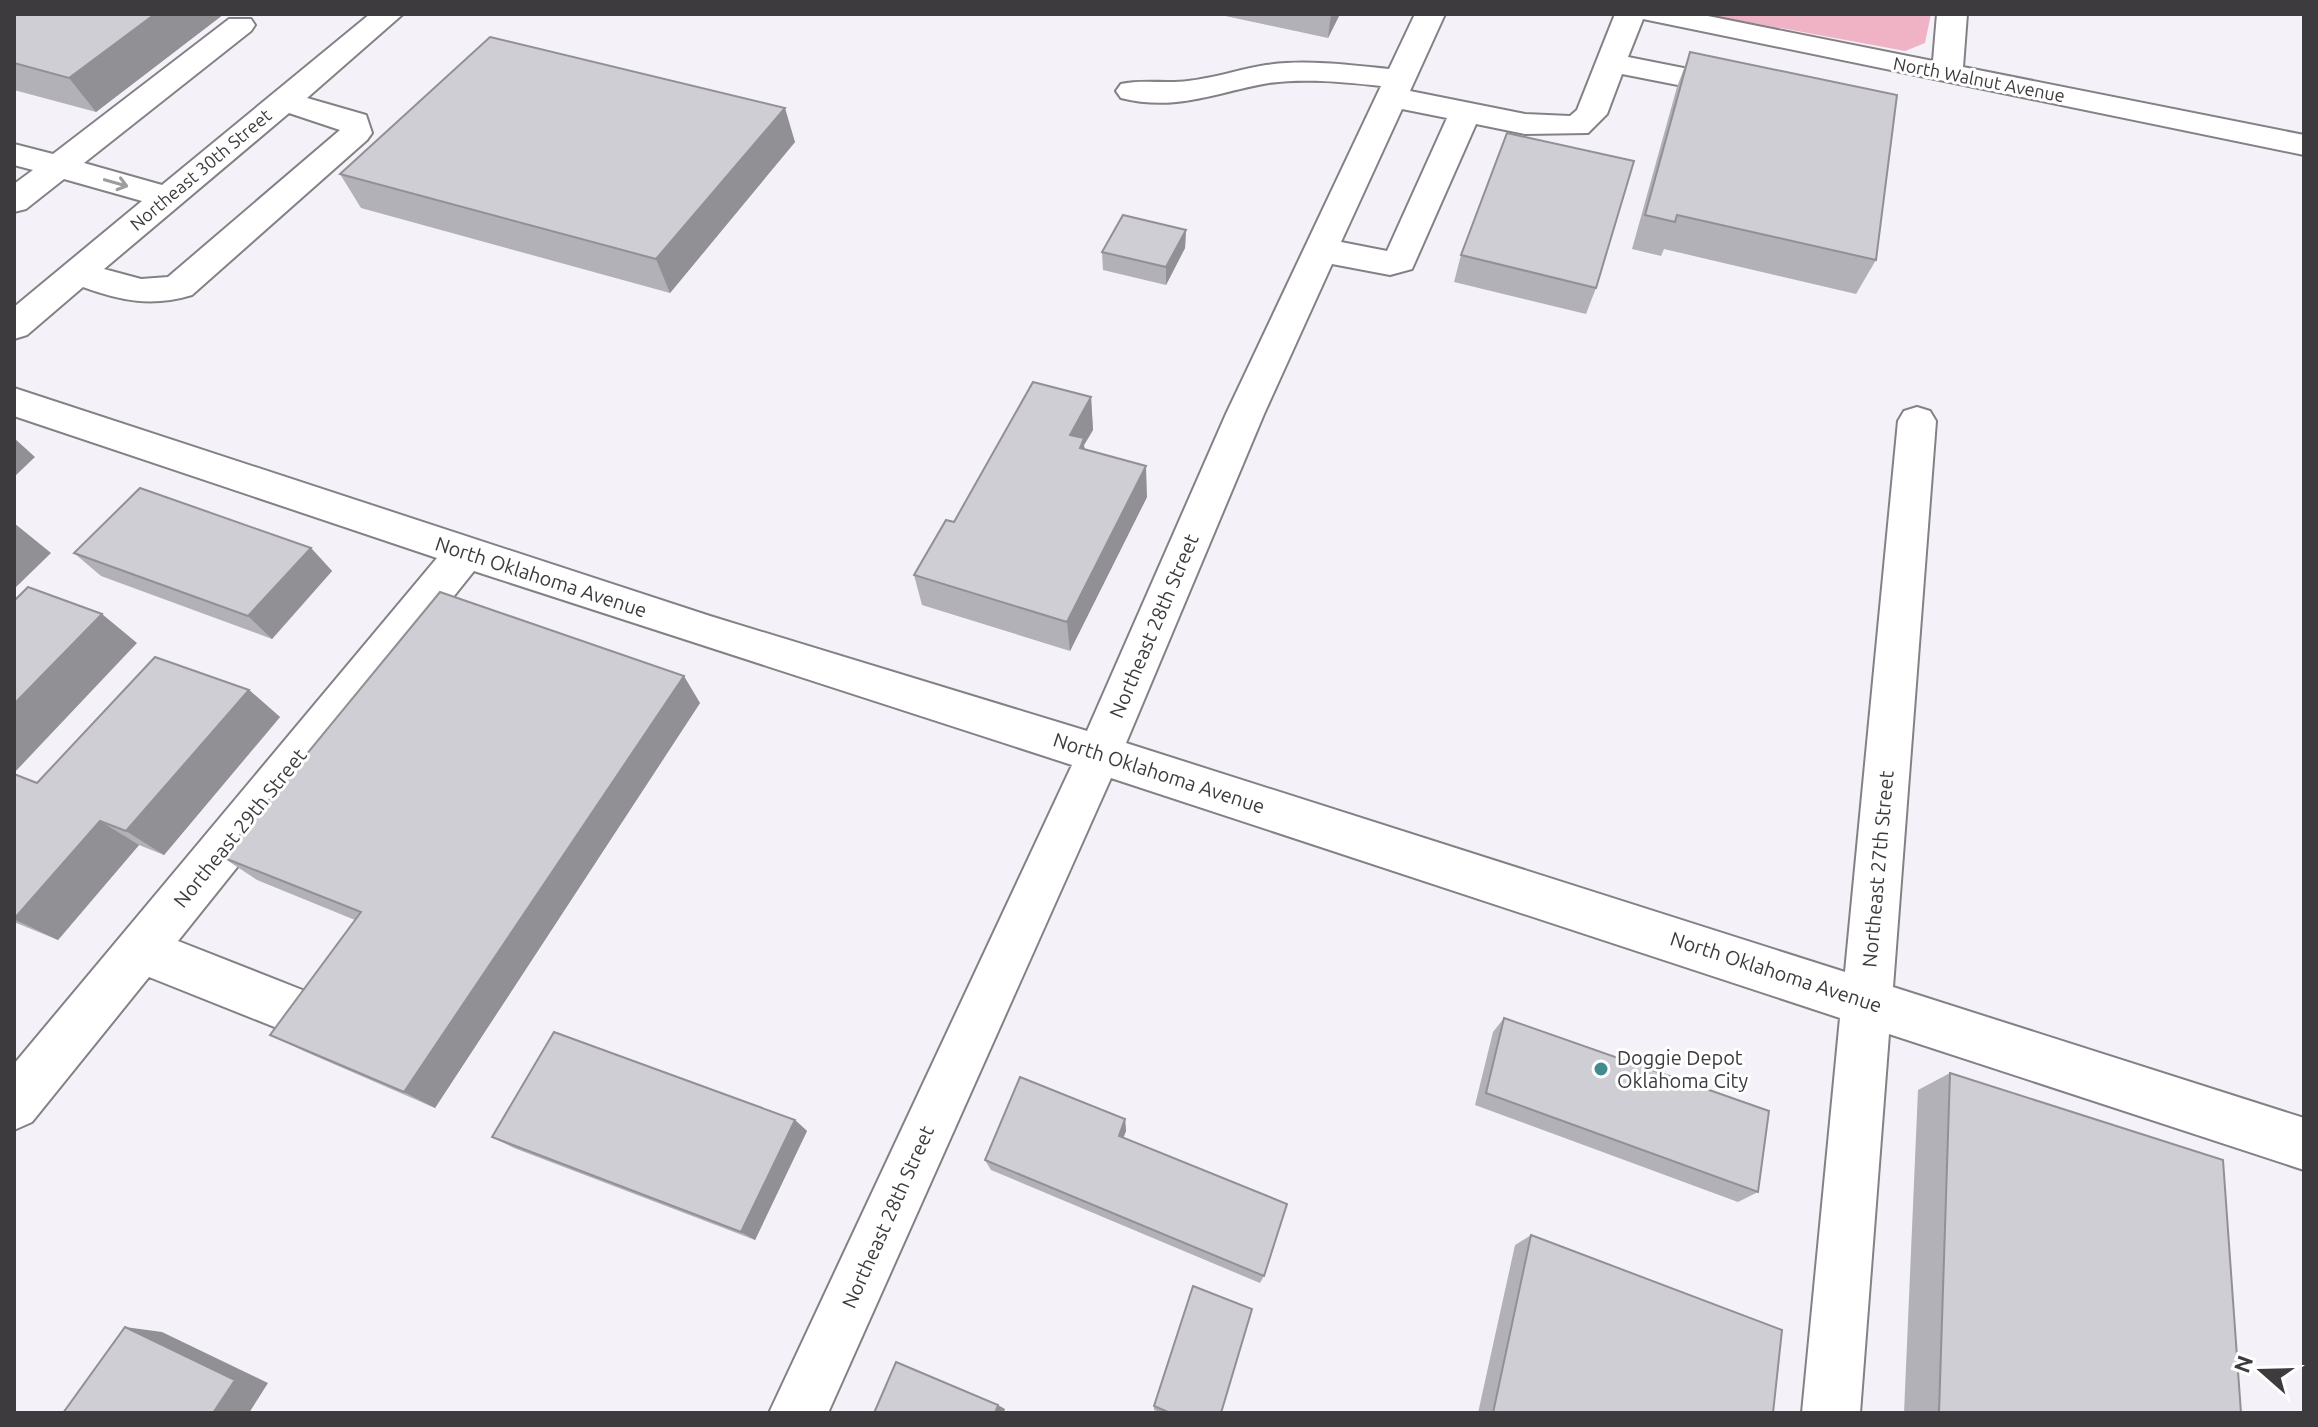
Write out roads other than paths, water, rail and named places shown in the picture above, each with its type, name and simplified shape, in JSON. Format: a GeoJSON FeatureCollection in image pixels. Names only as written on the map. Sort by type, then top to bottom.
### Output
{"type":"FeatureCollection","features":[{"type":"Feature","properties":{"kind":"street","name":"Northeast 30th Street"},"geometry":{"type":"LineString","coordinates":[[14,326],[388,14]]}},
{"type":"Feature","properties":{"kind":"street","name":"Northeast 28th Street"},"geometry":{"type":"LineString","coordinates":[[798,1413],[1099,754],[1320,250],[1430,14]]}},
{"type":"Feature","properties":{"kind":"street"},"geometry":{"type":"LineString","coordinates":[[1132,91],[1160,94],[1221,87],[1268,74],[1343,73],[1465,112],[1545,127],[1577,126],[1591,114],[1630,14]]}},
{"type":"Feature","properties":{"kind":"street","name":"North Walnut Avenue"},"geometry":{"type":"LineString","coordinates":[[1654,14],[1771,61],[1947,74],[2304,145]]}},
{"type":"Feature","properties":{"kind":"street"},"geometry":{"type":"LineString","coordinates":[[1947,74],[1952,14]]}},
{"type":"Feature","properties":{"kind":"street"},"geometry":{"type":"LineString","coordinates":[[14,201],[240,25]]}},
{"type":"Feature","properties":{"kind":"street"},"geometry":{"type":"LineString","coordinates":[[1611,63],[1741,88],[1759,85],[1771,61]]}},
{"type":"Feature","properties":{"kind":"street"},"geometry":{"type":"LineString","coordinates":[[78,273],[148,293],[164,292],[180,286],[356,133],[355,122],[284,101]]}},
{"type":"Feature","properties":{"kind":"street"},"geometry":{"type":"LineString","coordinates":[[1320,250],[1390,263],[1400,261],[1465,112]]}},
{"type":"Feature","properties":{"kind":"street"},"geometry":{"type":"LineString","coordinates":[[14,154],[169,198]]}},
{"type":"Feature","properties":{"kind":"street","name":"North Oklahoma Avenue"},"geometry":{"type":"LineString","coordinates":[[14,402],[465,553],[1099,754],[2304,1144]]}},
{"type":"Feature","properties":{"kind":"street","name":"Northeast 27th Street"},"geometry":{"type":"LineString","coordinates":[[1831,1413],[1917,421]]}},
{"type":"Feature","properties":{"kind":"street","name":"Northeast 29th Street"},"geometry":{"type":"LineString","coordinates":[[14,1104],[465,553]]}},
{"type":"Feature","properties":{"kind":"street"},"geometry":{"type":"LineString","coordinates":[[140,950],[287,1008]]}},
{"type":"Feature","properties":{"kind":"place","name":"Doggie Depot Oklahoma City"},"geometry":{"type":"Point","coordinates":[1601,1069]}}]}
